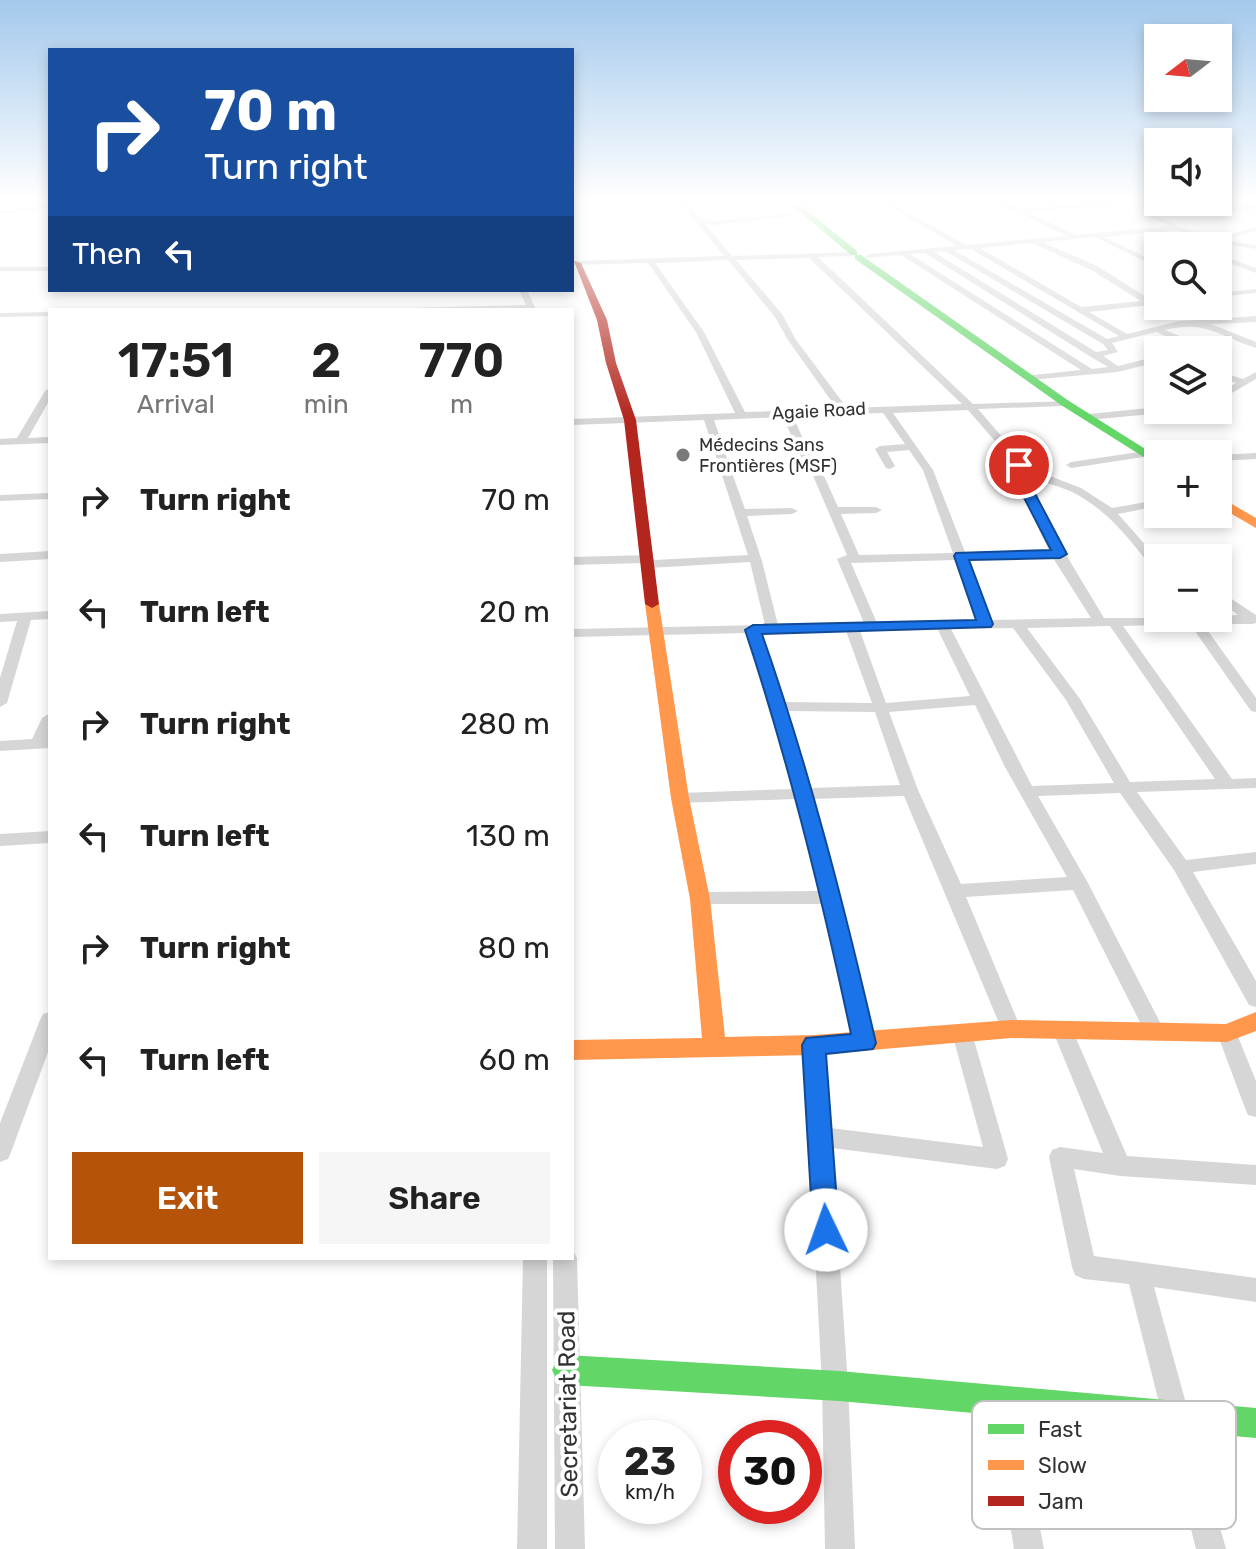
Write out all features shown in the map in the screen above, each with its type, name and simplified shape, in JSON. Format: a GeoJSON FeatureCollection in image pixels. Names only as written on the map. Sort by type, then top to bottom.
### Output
{"type":"FeatureCollection","features":[{"type":"Feature","properties":{"kind":"street"},"geometry":{"type":"LineString","coordinates":[[579,272],[602,320],[611,363],[630,420],[655,632],[664,673],[680,798],[700,899],[715,1049]]}},
{"type":"Feature","properties":{"kind":"street"},"geometry":{"type":"LineString","coordinates":[[658,272],[700,332],[741,415]]}},
{"type":"Feature","properties":{"kind":"street"},"geometry":{"type":"LineString","coordinates":[[742,272],[779,316],[792,340],[843,410]]}},
{"type":"Feature","properties":{"kind":"street"},"geometry":{"type":"LineString","coordinates":[[829,272],[969,405],[1027,472],[1076,489],[1109,512],[1144,550]]}},
{"type":"Feature","properties":{"kind":"street"},"geometry":{"type":"LineString","coordinates":[[884,272],[1065,403],[1144,452]]}},
{"type":"Feature","properties":{"kind":"street"},"geometry":{"type":"LineString","coordinates":[[932,272],[1090,372]]}},
{"type":"Feature","properties":{"kind":"street"},"geometry":{"type":"LineString","coordinates":[[961,272],[1117,369]]}},
{"type":"Feature","properties":{"kind":"street"},"geometry":{"type":"LineString","coordinates":[[987,272],[1106,342],[1114,352],[1094,355]]}},
{"type":"Feature","properties":{"kind":"street"},"geometry":{"type":"LineString","coordinates":[[1013,272],[1126,337]]}},
{"type":"Feature","properties":{"kind":"street"},"geometry":{"type":"LineString","coordinates":[[1102,272],[1144,296]]}},
{"type":"Feature","properties":{"kind":"street"},"geometry":{"type":"LineString","coordinates":[[1232,295],[1256,291]]}},
{"type":"Feature","properties":{"kind":"street"},"geometry":{"type":"LineString","coordinates":[[1080,310],[1144,303]]}},
{"type":"Feature","properties":{"kind":"street"},"geometry":{"type":"LineString","coordinates":[[991,311],[1018,308]]}},
{"type":"Feature","properties":{"kind":"street"},"geometry":{"type":"LineString","coordinates":[[1232,309],[1244,319]]}},
{"type":"Feature","properties":{"kind":"street"},"geometry":{"type":"LineString","coordinates":[[0,315],[48,314]]}},
{"type":"Feature","properties":{"kind":"street"},"geometry":{"type":"LineString","coordinates":[[1106,342],[1197,322],[1256,319]]}},
{"type":"Feature","properties":{"kind":"street"},"geometry":{"type":"LineString","coordinates":[[1197,322],[1256,345]]}},
{"type":"Feature","properties":{"kind":"street"},"geometry":{"type":"LineString","coordinates":[[1159,331],[1171,336]]}},
{"type":"Feature","properties":{"kind":"street"},"geometry":{"type":"LineString","coordinates":[[1033,378],[1117,369],[1144,362]]}},
{"type":"Feature","properties":{"kind":"street"},"geometry":{"type":"LineString","coordinates":[[1232,389],[1256,375]]}},
{"type":"Feature","properties":{"kind":"street"},"geometry":{"type":"LineString","coordinates":[[1232,378],[1243,382]]}},
{"type":"Feature","properties":{"kind":"street"},"geometry":{"type":"LineString","coordinates":[[21,441],[48,394]]}},
{"type":"Feature","properties":{"kind":"street","name":"Agaie Road"},"geometry":{"type":"LineString","coordinates":[[574,422],[1065,403]]}},
{"type":"Feature","properties":{"kind":"street"},"geometry":{"type":"LineString","coordinates":[[885,408],[928,470],[985,624]]}},
{"type":"Feature","properties":{"kind":"street"},"geometry":{"type":"LineString","coordinates":[[1089,417],[1144,412]]}},
{"type":"Feature","properties":{"kind":"street"},"geometry":{"type":"LineString","coordinates":[[786,413],[811,468]]}},
{"type":"Feature","properties":{"kind":"street"},"geometry":{"type":"LineString","coordinates":[[708,417],[755,558],[773,630]]}},
{"type":"Feature","properties":{"kind":"street"},"geometry":{"type":"LineString","coordinates":[[0,445],[21,441],[48,443]]}},
{"type":"Feature","properties":{"kind":"street"},"geometry":{"type":"LineString","coordinates":[[0,445],[48,443]]}},
{"type":"Feature","properties":{"kind":"street"},"geometry":{"type":"LineString","coordinates":[[890,466],[880,449],[912,447]]}},
{"type":"Feature","properties":{"kind":"street"},"geometry":{"type":"LineString","coordinates":[[1232,457],[1256,456]]}},
{"type":"Feature","properties":{"kind":"street"},"geometry":{"type":"LineString","coordinates":[[1071,465],[1144,460]]}},
{"type":"Feature","properties":{"kind":"street"},"geometry":{"type":"LineString","coordinates":[[727,470],[815,467],[855,560]]}},
{"type":"Feature","properties":{"kind":"street"},"geometry":{"type":"LineString","coordinates":[[1027,472],[1027,490],[1064,567],[1227,784]]}},
{"type":"Feature","properties":{"kind":"street"},"geometry":{"type":"LineString","coordinates":[[0,498],[48,496]]}},
{"type":"Feature","properties":{"kind":"street"},"geometry":{"type":"LineString","coordinates":[[1109,512],[1144,506]]}},
{"type":"Feature","properties":{"kind":"street"},"geometry":{"type":"LineString","coordinates":[[1232,509],[1256,524]]}},
{"type":"Feature","properties":{"kind":"street"},"geometry":{"type":"LineString","coordinates":[[834,511],[876,510]]}},
{"type":"Feature","properties":{"kind":"street"},"geometry":{"type":"LineString","coordinates":[[740,513],[792,511]]}},
{"type":"Feature","properties":{"kind":"street"},"geometry":{"type":"LineString","coordinates":[[872,627],[843,559],[1060,554]]}},
{"type":"Feature","properties":{"kind":"street"},"geometry":{"type":"LineString","coordinates":[[0,558],[48,555]]}},
{"type":"Feature","properties":{"kind":"street"},"geometry":{"type":"LineString","coordinates":[[574,561],[755,558]]}},
{"type":"Feature","properties":{"kind":"street"},"geometry":{"type":"LineString","coordinates":[[1232,604],[1254,621]]}},
{"type":"Feature","properties":{"kind":"street"},"geometry":{"type":"LineString","coordinates":[[0,618],[48,615]]}},
{"type":"Feature","properties":{"kind":"street"},"geometry":{"type":"LineString","coordinates":[[0,703],[25,617]]}},
{"type":"Feature","properties":{"kind":"street"},"geometry":{"type":"LineString","coordinates":[[1232,620],[1254,621]]}},
{"type":"Feature","properties":{"kind":"street"},"geometry":{"type":"LineString","coordinates":[[574,633],[1144,621]]}},
{"type":"Feature","properties":{"kind":"street"},"geometry":{"type":"LineString","coordinates":[[1017,624],[1073,699],[1125,788],[1181,867],[1256,999]]}},
{"type":"Feature","properties":{"kind":"street"},"geometry":{"type":"LineString","coordinates":[[942,625],[1154,1030]]}},
{"type":"Feature","properties":{"kind":"street"},"geometry":{"type":"LineString","coordinates":[[852,628],[910,790],[1011,1029]]}},
{"type":"Feature","properties":{"kind":"street"},"geometry":{"type":"LineString","coordinates":[[753,630],[779,706],[832,897],[864,1043]]}},
{"type":"Feature","properties":{"kind":"street"},"geometry":{"type":"LineString","coordinates":[[1202,632],[1256,708]]}},
{"type":"Feature","properties":{"kind":"street"},"geometry":{"type":"LineString","coordinates":[[779,706],[881,708],[980,700]]}},
{"type":"Feature","properties":{"kind":"street"},"geometry":{"type":"LineString","coordinates":[[0,746],[44,744]]}},
{"type":"Feature","properties":{"kind":"street"},"geometry":{"type":"LineString","coordinates":[[1028,791],[1256,783]]}},
{"type":"Feature","properties":{"kind":"street"},"geometry":{"type":"LineString","coordinates":[[680,798],[910,790]]}},
{"type":"Feature","properties":{"kind":"street"},"geometry":{"type":"LineString","coordinates":[[0,840],[48,837]]}},
{"type":"Feature","properties":{"kind":"street"},"geometry":{"type":"LineString","coordinates":[[1181,867],[1256,858]]}},
{"type":"Feature","properties":{"kind":"street"},"geometry":{"type":"LineString","coordinates":[[955,891],[1079,883]]}},
{"type":"Feature","properties":{"kind":"street"},"geometry":{"type":"LineString","coordinates":[[700,899],[832,897]]}},
{"type":"Feature","properties":{"kind":"street"},"geometry":{"type":"LineString","coordinates":[[574,1050],[715,1049],[864,1043],[1011,1029],[1227,1033],[1256,1021]]}},
{"type":"Feature","properties":{"kind":"street"},"geometry":{"type":"LineString","coordinates":[[0,1152],[48,1025]]}},
{"type":"Feature","properties":{"kind":"street"},"geometry":{"type":"LineString","coordinates":[[1062,1029],[1120,1166]]}},
{"type":"Feature","properties":{"kind":"street"},"geometry":{"type":"LineString","coordinates":[[822,1137],[997,1159],[962,1033]]}},
{"type":"Feature","properties":{"kind":"street"},"geometry":{"type":"LineString","coordinates":[[1227,1033],[1256,1108]]}},
{"type":"Feature","properties":{"kind":"street"},"geometry":{"type":"LineString","coordinates":[[814,1045],[835,1385],[840,1549]]}},
{"type":"Feature","properties":{"kind":"street"},"geometry":{"type":"LineString","coordinates":[[1256,1175],[1120,1166],[1060,1157],[1084,1267],[1256,1290]]}},
{"type":"Feature","properties":{"kind":"street","name":"Secretariat Road"},"geometry":{"type":"LineString","coordinates":[[532,1549],[535,1260]]}},
{"type":"Feature","properties":{"kind":"street","name":"Secretariat Road"},"geometry":{"type":"LineString","coordinates":[[565,1260],[570,1549]]}},
{"type":"Feature","properties":{"kind":"street"},"geometry":{"type":"LineString","coordinates":[[1138,1273],[1172,1401]]}},
{"type":"Feature","properties":{"kind":"street"},"geometry":{"type":"LineString","coordinates":[[567,1370],[703,1375],[1012,1401]]}},
{"type":"Feature","properties":{"kind":"street"},"geometry":{"type":"LineString","coordinates":[[1236,1422],[1256,1423]]}},
{"type":"Feature","properties":{"kind":"street"},"geometry":{"type":"LineString","coordinates":[[1026,1529],[1029,1549]]}},
{"type":"Feature","properties":{"kind":"street"},"geometry":{"type":"LineString","coordinates":[[1206,1529],[1211,1549]]}},
{"type":"Feature","properties":{"kind":"traffic: fast"},"geometry":{"type":"LineString","coordinates":[[880,272],[1065,403],[1144,453]]}},
{"type":"Feature","properties":{"kind":"traffic: fast"},"geometry":{"type":"LineString","coordinates":[[567,1370],[839,1386],[1008,1401]]}},
{"type":"Feature","properties":{"kind":"traffic: fast"},"geometry":{"type":"LineString","coordinates":[[1236,1421],[1256,1423]]}},
{"type":"Feature","properties":{"kind":"traffic: slow"},"geometry":{"type":"LineString","coordinates":[[1232,509],[1256,524]]}},
{"type":"Feature","properties":{"kind":"traffic: slow"},"geometry":{"type":"LineString","coordinates":[[652,604],[680,798],[700,899],[715,1049]]}},
{"type":"Feature","properties":{"kind":"traffic: slow"},"geometry":{"type":"LineString","coordinates":[[574,1050],[814,1045],[1011,1029],[1227,1033],[1256,1021]]}},
{"type":"Feature","properties":{"kind":"traffic: jam"},"geometry":{"type":"LineString","coordinates":[[581,272],[602,320],[611,363],[630,420],[652,604]]}},
{"type":"Feature","properties":{"kind":"place","name":"Médecins Sans Frontières (MSF)"},"geometry":{"type":"Point","coordinates":[683,455]}},
{"type":"Feature","properties":{"kind":"route"},"geometry":{"type":"LineString","coordinates":[[826,1230],[814,1045],[864,1043],[832,897],[779,706],[753,630],[985,624],[961,556],[1060,554],[1027,490],[1027,472],[1019,465]]}}]}
